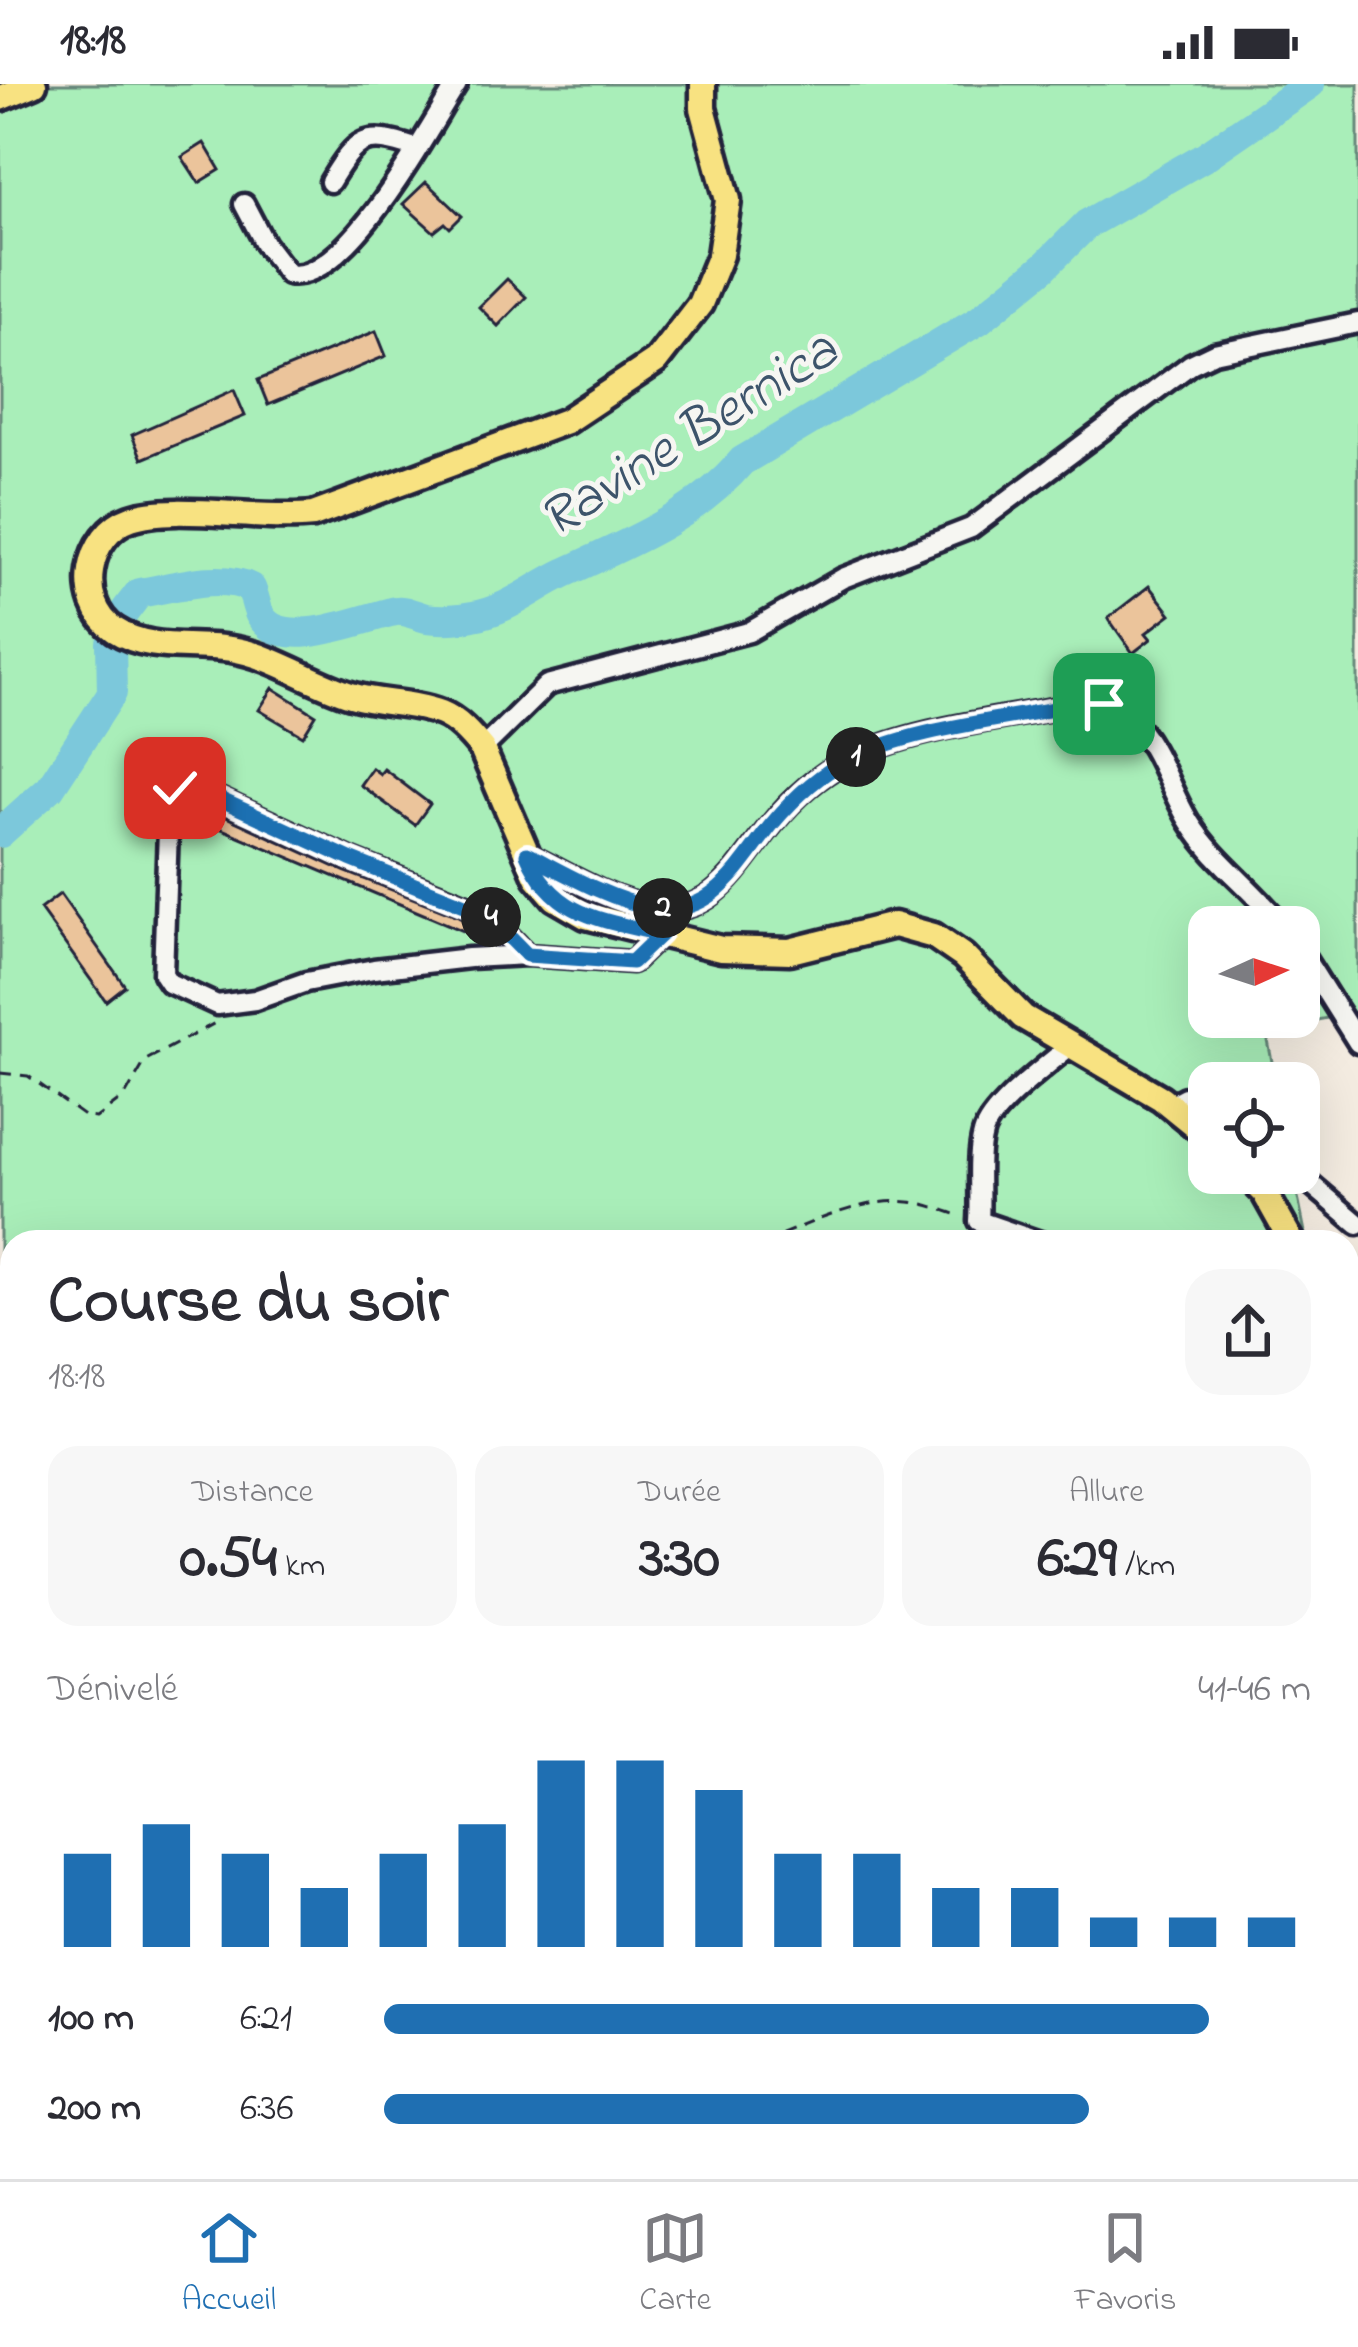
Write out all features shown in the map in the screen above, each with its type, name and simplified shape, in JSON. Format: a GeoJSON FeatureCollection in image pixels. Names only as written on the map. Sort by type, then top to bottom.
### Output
{"type":"FeatureCollection","features":[{"type":"Feature","properties":{"kind":"main road"},"geometry":{"type":"LineString","coordinates":[[0,98],[34,84]]}},
{"type":"Feature","properties":{"kind":"main road"},"geometry":{"type":"LineString","coordinates":[[703,84],[703,108],[728,200],[720,255],[700,304],[656,361],[566,421],[313,515],[277,519],[157,512],[128,518],[108,532],[92,554],[91,590],[102,617],[136,638],[235,649],[352,695],[441,713],[467,730],[482,749],[537,878],[555,898],[586,916],[722,950],[790,951],[895,925],[934,936],[963,956],[1023,1016],[1188,1120]]}},
{"type":"Feature","properties":{"kind":"main road"},"geometry":{"type":"LineString","coordinates":[[1265,1194],[1285,1230]]}},
{"type":"Feature","properties":{"kind":"street"},"geometry":{"type":"LineString","coordinates":[[244,204],[281,268],[298,276],[320,268],[353,239],[458,84]]}},
{"type":"Feature","properties":{"kind":"street"},"geometry":{"type":"LineString","coordinates":[[330,182],[349,151],[372,137],[415,148]]}},
{"type":"Feature","properties":{"kind":"street"},"geometry":{"type":"LineString","coordinates":[[482,749],[547,685],[749,632],[843,578],[971,528],[1191,364],[1214,353],[1358,323]]}},
{"type":"Feature","properties":{"kind":"street"},"geometry":{"type":"LineString","coordinates":[[527,854],[608,893],[654,908],[686,908],[711,897],[809,785],[848,760],[894,742],[1079,704],[1104,704],[1128,716],[1144,735],[1192,827],[1267,906]]}},
{"type":"Feature","properties":{"kind":"street"},"geometry":{"type":"LineString","coordinates":[[527,955],[487,914],[186,785],[175,788],[169,801],[163,974],[170,983],[217,1005],[238,1004],[306,982],[374,969],[527,955],[632,962],[661,934]]}},
{"type":"Feature","properties":{"kind":"street"},"geometry":{"type":"LineString","coordinates":[[1320,982],[1358,1043]]}},
{"type":"Feature","properties":{"kind":"street"},"geometry":{"type":"LineString","coordinates":[[1005,1230],[979,1221],[982,1137],[987,1124],[1070,1046]]}},
{"type":"Feature","properties":{"kind":"street"},"geometry":{"type":"LineString","coordinates":[[1170,1106],[1188,1097]]}},
{"type":"Feature","properties":{"kind":"street"},"geometry":{"type":"LineString","coordinates":[[1320,1192],[1358,1224]]}},
{"type":"Feature","properties":{"kind":"path"},"geometry":{"type":"LineString","coordinates":[[0,1073],[28,1076],[85,1117],[97,1118],[125,1096],[146,1060],[227,1016],[238,1004]]}},
{"type":"Feature","properties":{"kind":"path"},"geometry":{"type":"LineString","coordinates":[[793,1230],[893,1202],[916,1202],[979,1221]]}},
{"type":"Feature","properties":{"kind":"green space"},"geometry":{"type":"Polygon","coordinates":[[[0,84],[1358,84],[1358,1012],[1320,1019],[1320,906],[1188,906],[1188,1038],[1268,1038],[1272,1062],[1188,1062],[1188,1194],[1297,1194],[1305,1230],[0,1230],[0,84]]]}},
{"type":"Feature","properties":{"kind":"building"},"geometry":{"type":"Polygon","coordinates":[[[204,143],[220,170],[199,183],[182,157],[204,143]]]}},
{"type":"Feature","properties":{"kind":"building"},"geometry":{"type":"Polygon","coordinates":[[[426,182],[462,216],[450,228],[445,223],[434,232],[403,204],[426,182]]]}},
{"type":"Feature","properties":{"kind":"building"},"geometry":{"type":"Polygon","coordinates":[[[507,279],[526,297],[498,326],[479,307],[507,279]]]}},
{"type":"Feature","properties":{"kind":"building"},"geometry":{"type":"Polygon","coordinates":[[[376,331],[386,356],[268,405],[258,380],[376,331]]]}},
{"type":"Feature","properties":{"kind":"building"},"geometry":{"type":"Polygon","coordinates":[[[234,390],[245,416],[142,459],[132,435],[234,390]]]}},
{"type":"Feature","properties":{"kind":"building"},"geometry":{"type":"Polygon","coordinates":[[[1149,586],[1171,614],[1146,633],[1151,639],[1133,653],[1108,618],[1149,586]]]}},
{"type":"Feature","properties":{"kind":"building"},"geometry":{"type":"Polygon","coordinates":[[[273,688],[316,715],[303,736],[259,710],[273,688]]]}},
{"type":"Feature","properties":{"kind":"building"},"geometry":{"type":"Polygon","coordinates":[[[372,768],[380,774],[384,769],[430,804],[415,825],[360,785],[372,768]]]}},
{"type":"Feature","properties":{"kind":"building"},"geometry":{"type":"Polygon","coordinates":[[[191,801],[344,871],[479,924],[488,934],[485,940],[186,814],[191,801]]]}},
{"type":"Feature","properties":{"kind":"building"},"geometry":{"type":"Polygon","coordinates":[[[60,894],[125,986],[106,1001],[40,909],[60,894]]]}},
{"type":"Feature","properties":{"kind":"waterway","name":"Ravine Bernica"},"geometry":{"type":"LineString","coordinates":[[0,833],[50,788],[112,693],[111,643],[117,622],[139,593],[196,583],[239,583],[251,588],[260,615],[270,626],[302,633],[396,611],[443,619],[498,609],[683,513],[742,461],[979,320],[1087,224],[1204,157],[1310,84]]}},
{"type":"Feature","properties":{"kind":"route"},"geometry":{"type":"LineString","coordinates":[[175,788],[186,785],[202,791],[350,859],[487,914],[527,955],[632,962],[661,934],[586,916],[555,898],[537,878],[527,854],[608,893],[654,908],[686,908],[711,897],[734,876],[773,822],[809,785],[848,760],[894,742],[1079,704],[1104,704]]}}]}
